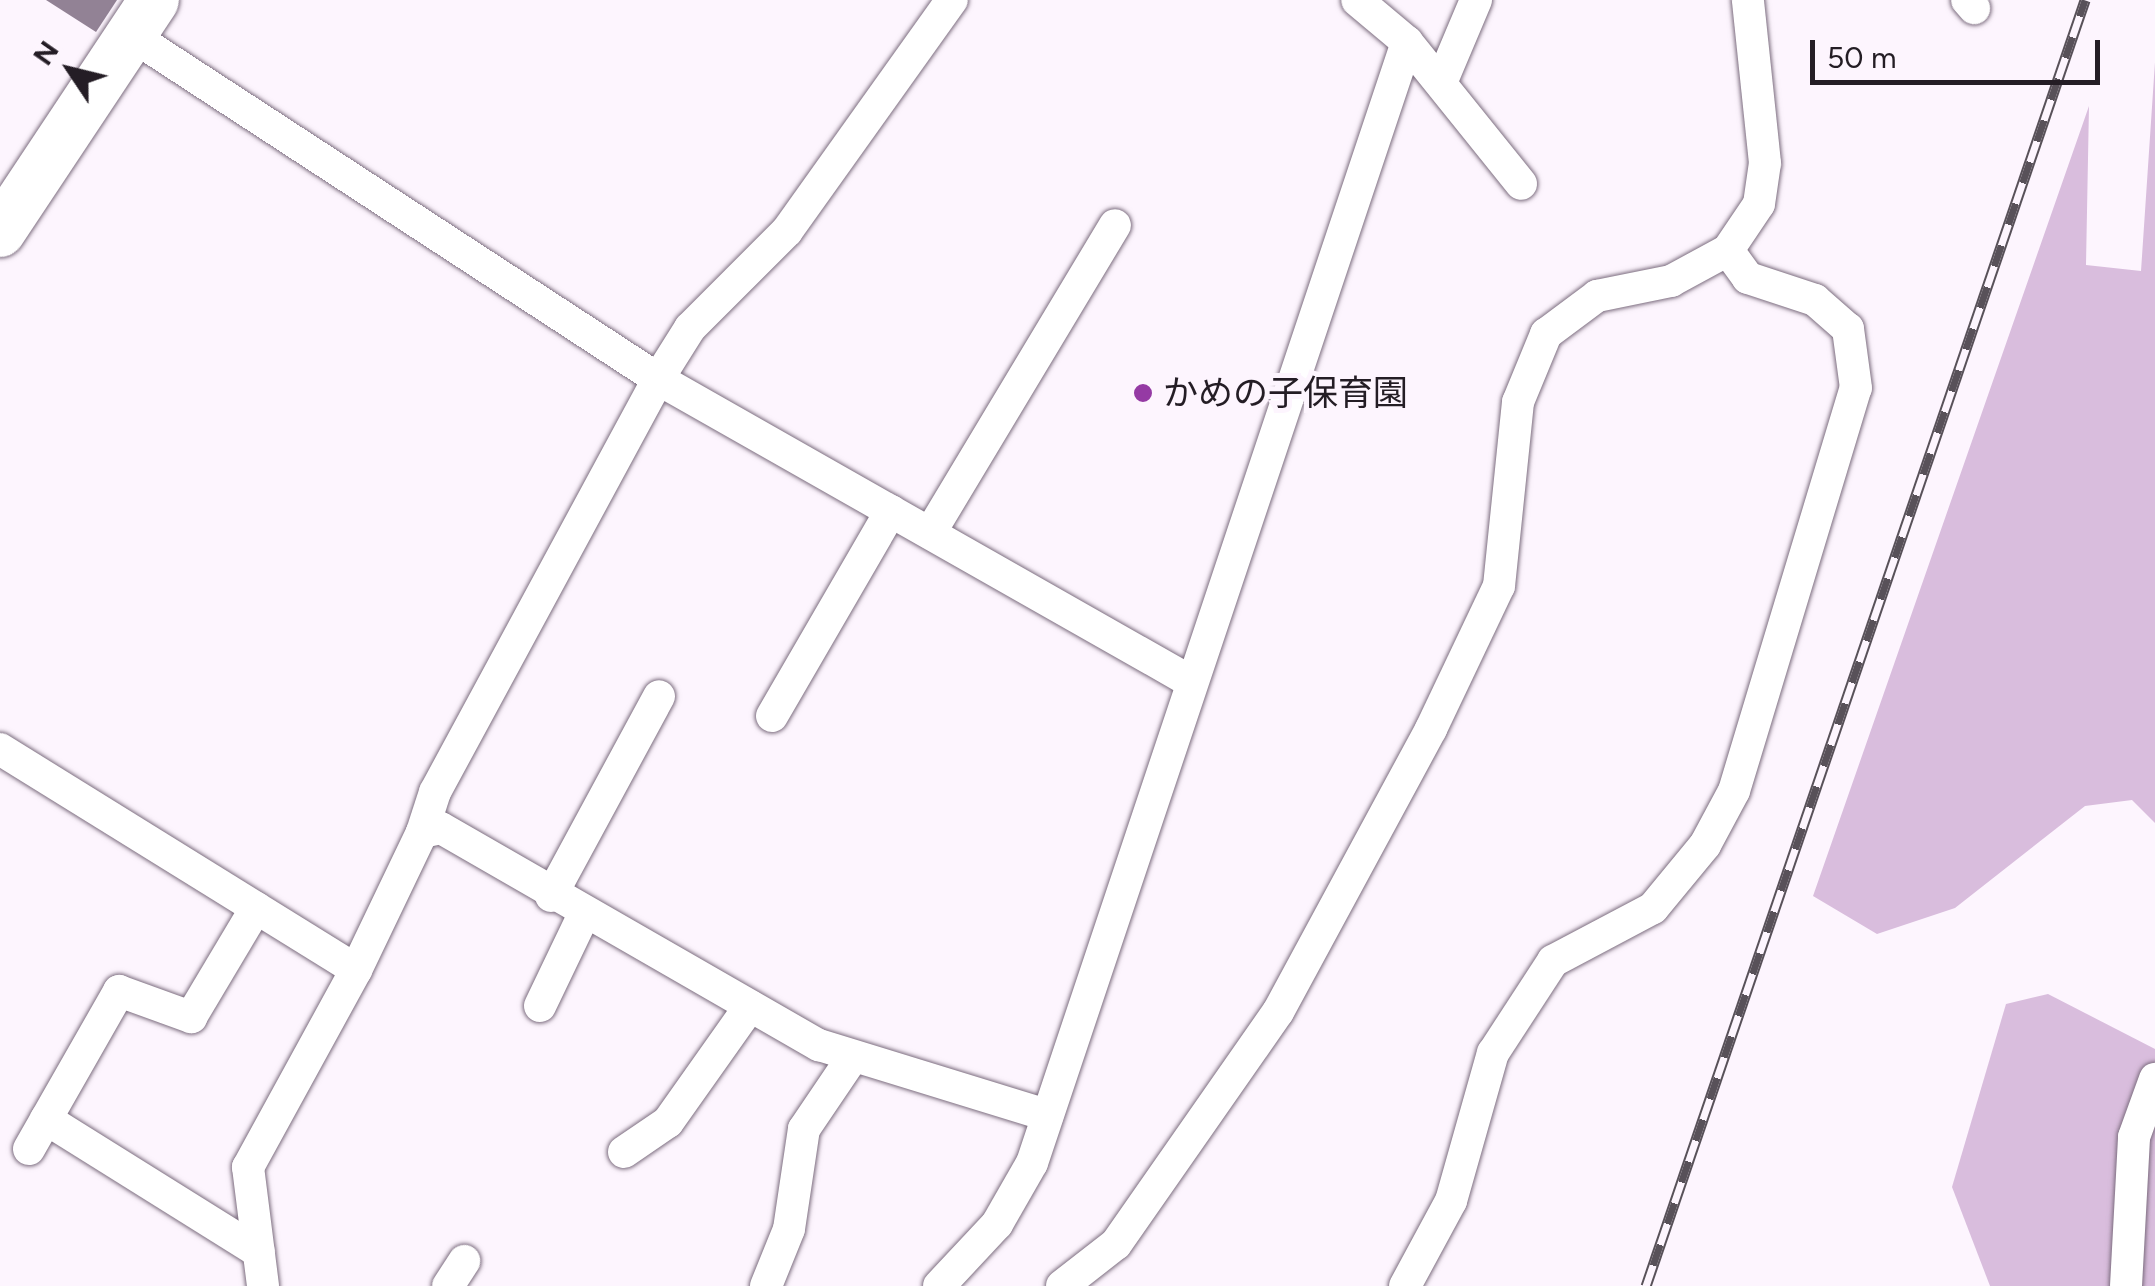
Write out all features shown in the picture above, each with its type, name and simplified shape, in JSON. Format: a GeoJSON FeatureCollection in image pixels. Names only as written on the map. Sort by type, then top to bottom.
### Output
{"type":"FeatureCollection","features":[{"type":"Feature","properties":{"kind":"main road"},"geometry":{"type":"LineString","coordinates":[[0,232],[142,17]]}},
{"type":"Feature","properties":{"kind":"street"},"geometry":{"type":"LineString","coordinates":[[263,1286],[248,1166],[356,970],[478,708],[658,379],[690,328],[788,231],[952,0]]}},
{"type":"Feature","properties":{"kind":"street"},"geometry":{"type":"LineString","coordinates":[[1357,0],[1407,42],[1522,184]]}},
{"type":"Feature","properties":{"kind":"street"},"geometry":{"type":"LineString","coordinates":[[1441,84],[1476,0]]}},
{"type":"Feature","properties":{"kind":"street"},"geometry":{"type":"LineString","coordinates":[[1062,1286],[1116,1244],[1278,1012],[1431,730],[1499,586],[1518,402],[1546,334],[1597,296],[1671,282],[1728,250],[1759,204],[1765,164],[1748,0]]}},
{"type":"Feature","properties":{"kind":"street"},"geometry":{"type":"LineString","coordinates":[[142,17],[658,379],[1188,680]]}},
{"type":"Feature","properties":{"kind":"street"},"geometry":{"type":"LineString","coordinates":[[939,1286],[997,1224],[1047,1116],[1188,680],[1407,42]]}},
{"type":"Feature","properties":{"kind":"street"},"geometry":{"type":"LineString","coordinates":[[930,534],[1115,225]]}},
{"type":"Feature","properties":{"kind":"street"},"geometry":{"type":"LineString","coordinates":[[1405,1286],[1451,1201],[1492,1053],[1553,961],[1654,908],[1705,845],[1734,790],[1856,388],[1848,329],[1816,300],[1748,278],[1728,250]]}},
{"type":"Feature","properties":{"kind":"street"},"geometry":{"type":"LineString","coordinates":[[772,716],[891,512]]}},
{"type":"Feature","properties":{"kind":"street"},"geometry":{"type":"LineString","coordinates":[[551,896],[659,696]]}},
{"type":"Feature","properties":{"kind":"street"},"geometry":{"type":"LineString","coordinates":[[0,749],[356,970]]}},
{"type":"Feature","properties":{"kind":"street"},"geometry":{"type":"LineString","coordinates":[[422,832],[441,828],[551,896],[852,1058],[1047,1116]]}},
{"type":"Feature","properties":{"kind":"street"},"geometry":{"type":"LineString","coordinates":[[28,1149],[120,992],[190,1017],[256,908]]}},
{"type":"Feature","properties":{"kind":"street"},"geometry":{"type":"LineString","coordinates":[[540,1006],[584,914]]}},
{"type":"Feature","properties":{"kind":"street"},"geometry":{"type":"LineString","coordinates":[[624,1152],[668,1122],[750,1006]]}},
{"type":"Feature","properties":{"kind":"street"},"geometry":{"type":"LineString","coordinates":[[766,1286],[789,1229],[804,1129],[852,1058]]}},
{"type":"Feature","properties":{"kind":"street"},"geometry":{"type":"LineString","coordinates":[[2126,1286],[2134,1137],[2155,1079]]}},
{"type":"Feature","properties":{"kind":"street"},"geometry":{"type":"LineString","coordinates":[[46,1119],[259,1252]]}},
{"type":"Feature","properties":{"kind":"shaded area"},"geometry":{"type":"Polygon","coordinates":[[[2155,62],[2155,823],[2132,800],[2085,806],[1955,908],[1877,934],[1813,896],[2089,106],[2086,265],[2141,271],[2155,62]]]}},
{"type":"Feature","properties":{"kind":"shaded area"},"geometry":{"type":"Polygon","coordinates":[[[2048,994],[2155,1049],[2155,1286],[1990,1286],[1952,1187],[2006,1004],[2048,994]]]}},
{"type":"Feature","properties":{"kind":"building"},"geometry":{"type":"Polygon","coordinates":[[[46,0],[117,0],[96,32],[46,0]]]}},
{"type":"Feature","properties":{"kind":"railway"},"geometry":{"type":"LineString","coordinates":[[1646,1286],[2085,0]]}},
{"type":"Feature","properties":{"kind":"place","name":"かめの子保育園"},"geometry":{"type":"Point","coordinates":[1143,393]}}]}
